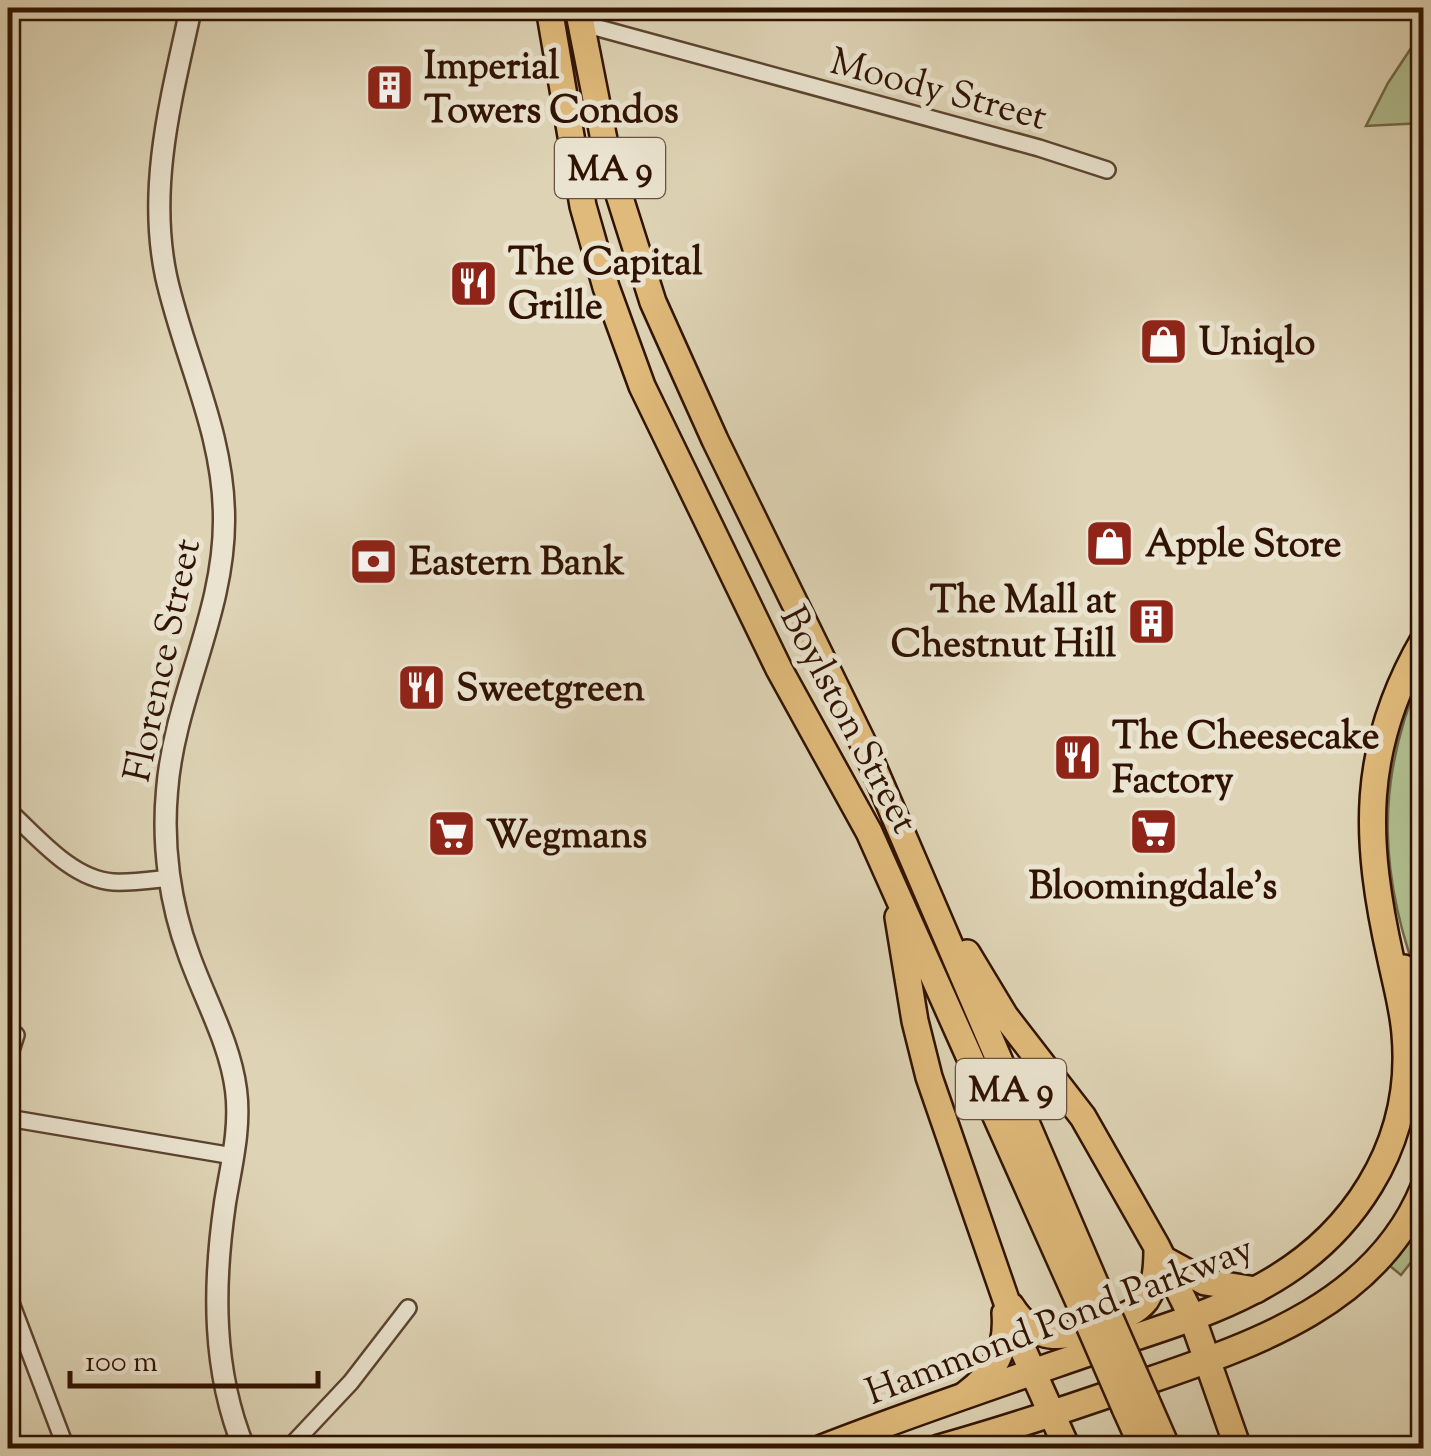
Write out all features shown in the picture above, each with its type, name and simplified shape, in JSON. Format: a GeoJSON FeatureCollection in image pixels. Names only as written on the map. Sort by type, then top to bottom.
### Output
{"type":"FeatureCollection","features":[{"type":"Feature","properties":{"kind":"main road","name":"Boylston Street"},"geometry":{"type":"LineString","coordinates":[[549,8],[584,206],[606,287],[642,386],[779,669],[855,804],[1136,1404],[1168,1448]]}},
{"type":"Feature","properties":{"kind":"main road","name":"Boylston Street"},"geometry":{"type":"LineString","coordinates":[[579,15],[608,160],[652,302],[864,745],[917,866],[1097,1315]]}},
{"type":"Feature","properties":{"kind":"main road","name":"Hammond Pond Parkway"},"geometry":{"type":"LineString","coordinates":[[822,1448],[1192,1317],[1256,1290],[1311,1254],[1338,1230],[1368,1191],[1392,1142],[1405,1090],[1405,1033],[1381,918],[1371,830],[1376,771],[1389,714],[1424,638]]}},
{"type":"Feature","properties":{"kind":"main road"},"geometry":{"type":"LineString","coordinates":[[917,866],[992,998],[1089,1128],[1160,1253],[1192,1317],[1238,1448]]}},
{"type":"Feature","properties":{"kind":"main road"},"geometry":{"type":"LineString","coordinates":[[892,882],[924,1058],[1003,1293],[1032,1372],[1067,1448]]}},
{"type":"Feature","properties":{"kind":"main road","name":"Hammond Pond Parkway"},"geometry":{"type":"LineString","coordinates":[[1381,918],[1424,1015]]}},
{"type":"Feature","properties":{"kind":"main road","name":"Hammond Pond Parkway"},"geometry":{"type":"LineString","coordinates":[[940,1448],[1208,1360],[1285,1328],[1362,1276],[1403,1228],[1424,1187]]}},
{"type":"Feature","properties":{"kind":"main road"},"geometry":{"type":"LineString","coordinates":[[1003,1293],[1029,1327],[1057,1337],[1076,1334],[1142,1305],[1154,1280],[1160,1253]]}},
{"type":"Feature","properties":{"kind":"main road"},"geometry":{"type":"LineString","coordinates":[[1160,1253],[1205,1282],[1256,1290]]}},
{"type":"Feature","properties":{"kind":"main road"},"geometry":{"type":"LineString","coordinates":[[965,1395],[987,1376],[1000,1356],[1006,1329],[1003,1293]]}},
{"type":"Feature","properties":{"kind":"main road","name":"Boylston Street"},"geometry":{"type":"LineString","coordinates":[[1136,1404],[1143,1448]]}},
{"type":"Feature","properties":{"kind":"street","name":"Florence Street"},"geometry":{"type":"LineString","coordinates":[[192,8],[164,136],[160,230],[176,319],[214,433],[223,491],[224,544],[211,616],[170,765],[166,815],[170,878],[184,939],[221,1032],[238,1109],[220,1245],[218,1328],[224,1392],[235,1445]]}},
{"type":"Feature","properties":{"kind":"street","name":"Moody Street"},"geometry":{"type":"LineString","coordinates":[[579,15],[1107,170]]}},
{"type":"Feature","properties":{"kind":"street"},"geometry":{"type":"LineString","coordinates":[[8,810],[65,861],[94,878],[112,882],[170,878]]}},
{"type":"Feature","properties":{"kind":"street"},"geometry":{"type":"LineString","coordinates":[[8,1060],[16,1035]]}},
{"type":"Feature","properties":{"kind":"street"},"geometry":{"type":"LineString","coordinates":[[8,1118],[234,1151]]}},
{"type":"Feature","properties":{"kind":"street"},"geometry":{"type":"LineString","coordinates":[[8,1294],[66,1448]]}},
{"type":"Feature","properties":{"kind":"street"},"geometry":{"type":"LineString","coordinates":[[289,1448],[351,1382],[408,1308]]}},
{"type":"Feature","properties":{"kind":"green space"},"geometry":{"type":"Polygon","coordinates":[[[1423,30],[1423,123],[1366,126],[1388,83],[1423,30]]]}},
{"type":"Feature","properties":{"kind":"green space"},"geometry":{"type":"Polygon","coordinates":[[[1423,671],[1423,992],[1397,911],[1388,831],[1396,752],[1423,671]]]}},
{"type":"Feature","properties":{"kind":"green space"},"geometry":{"type":"Polygon","coordinates":[[[1423,1220],[1423,1247],[1401,1275],[1390,1266],[1423,1220]]]}},
{"type":"Feature","properties":{"kind":"place","name":"Imperial Towers Condos"},"geometry":{"type":"Point","coordinates":[389,87]}},
{"type":"Feature","properties":{"kind":"place","name":"The Capital Grille"},"geometry":{"type":"Point","coordinates":[473,283]}},
{"type":"Feature","properties":{"kind":"place","name":"Uniqlo"},"geometry":{"type":"Point","coordinates":[1164,341]}},
{"type":"Feature","properties":{"kind":"place","name":"Apple Store"},"geometry":{"type":"Point","coordinates":[1110,543]}},
{"type":"Feature","properties":{"kind":"place","name":"Eastern Bank"},"geometry":{"type":"Point","coordinates":[374,561]}},
{"type":"Feature","properties":{"kind":"place","name":"The Mall at Chestnut Hill"},"geometry":{"type":"Point","coordinates":[1151,621]}},
{"type":"Feature","properties":{"kind":"place","name":"Sweetgreen"},"geometry":{"type":"Point","coordinates":[421,687]}},
{"type":"Feature","properties":{"kind":"place","name":"The Cheesecake Factory"},"geometry":{"type":"Point","coordinates":[1077,757]}},
{"type":"Feature","properties":{"kind":"place","name":"Bloomingdale's"},"geometry":{"type":"Point","coordinates":[1153,831]}},
{"type":"Feature","properties":{"kind":"place","name":"Wegmans"},"geometry":{"type":"Point","coordinates":[451,834]}}]}
